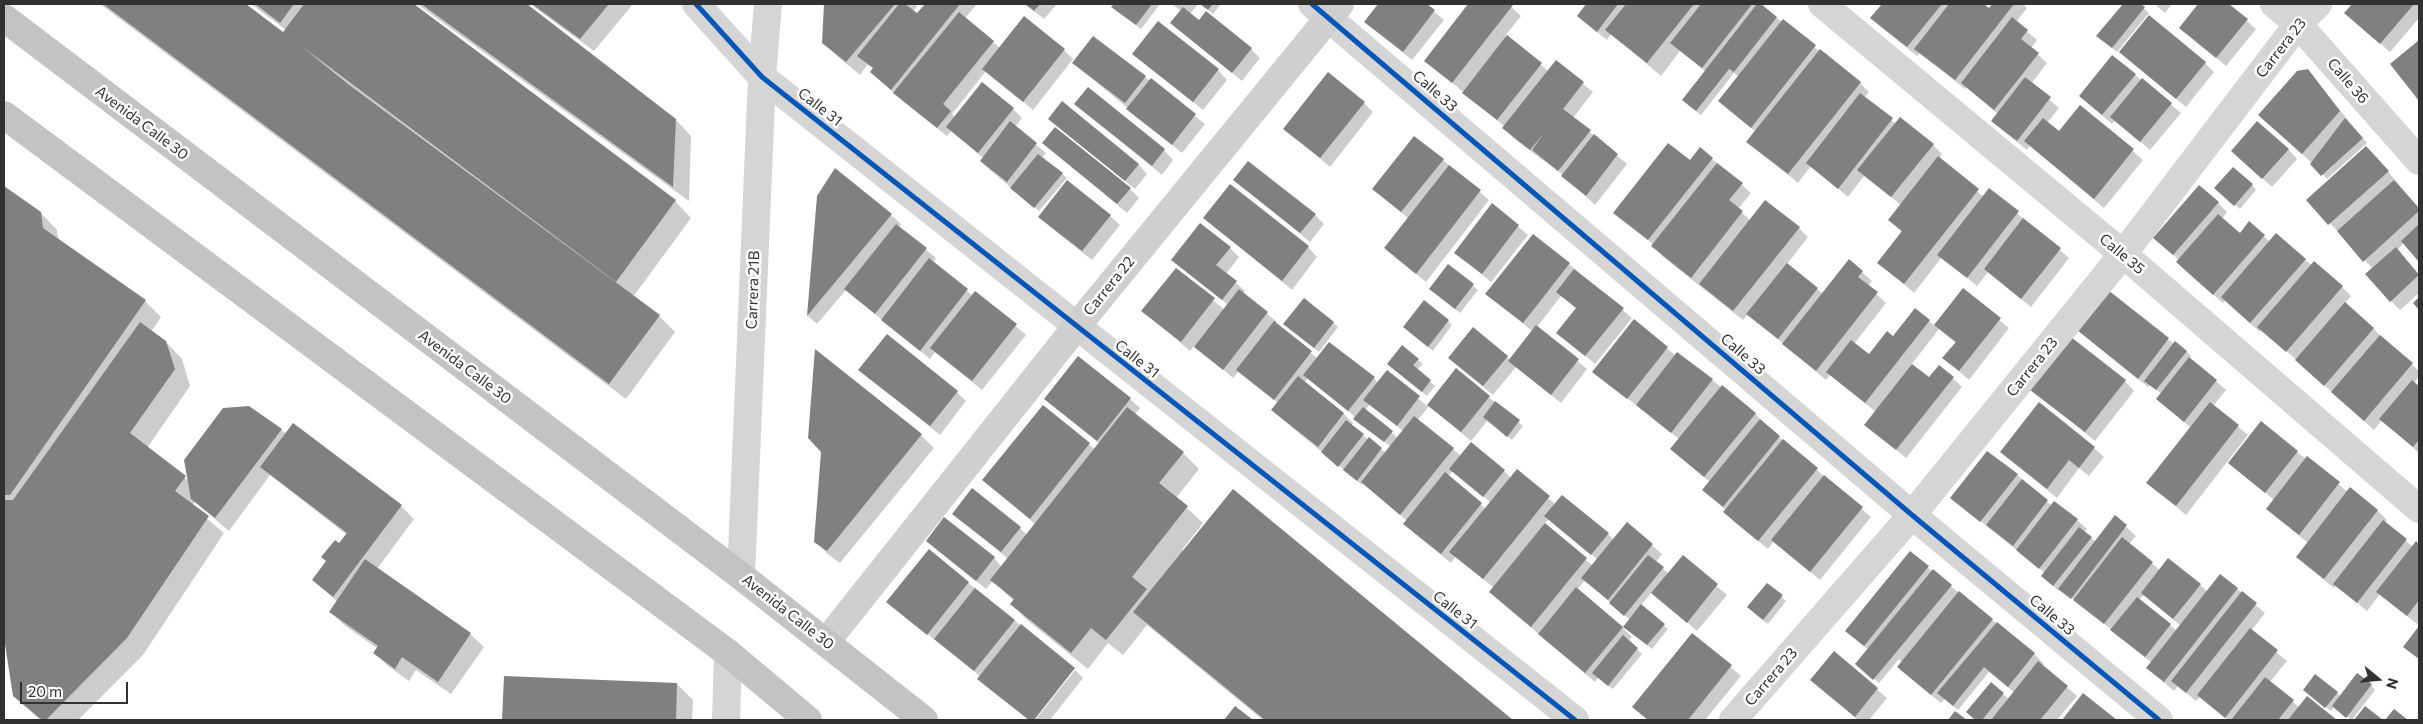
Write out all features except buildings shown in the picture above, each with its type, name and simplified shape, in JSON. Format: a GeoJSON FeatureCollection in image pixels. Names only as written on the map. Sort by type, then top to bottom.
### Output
{"type":"FeatureCollection","features":[{"type":"Feature","properties":{"kind":"highway","name":"Avenida Calle 30"},"geometry":{"type":"LineString","coordinates":[[4,18],[741,576],[924,720]]}},
{"type":"Feature","properties":{"kind":"highway"},"geometry":{"type":"LineString","coordinates":[[4,115],[728,653],[808,720]]}},
{"type":"Feature","properties":{"kind":"street","name":"Calle 31"},"geometry":{"type":"LineString","coordinates":[[696,4],[762,77],[1575,720]]}},
{"type":"Feature","properties":{"kind":"street","name":"Carrera 21B"},"geometry":{"type":"LineString","coordinates":[[741,576],[762,77],[768,4]]}},
{"type":"Feature","properties":{"kind":"street","name":"Calle 35"},"geometry":{"type":"LineString","coordinates":[[1822,4],[2123,254],[2419,509]]}},
{"type":"Feature","properties":{"kind":"street","name":"Calle 36"},"geometry":{"type":"LineString","coordinates":[[2274,4],[2298,24],[2419,161]]}},
{"type":"Feature","properties":{"kind":"street","name":"Carrera 23"},"geometry":{"type":"LineString","coordinates":[[1733,720],[1912,515],[2123,254],[2298,24],[2318,4]]}},
{"type":"Feature","properties":{"kind":"street","name":"Carrera 22"},"geometry":{"type":"LineString","coordinates":[[826,642],[1327,8]]}},
{"type":"Feature","properties":{"kind":"street","name":"Calle 33"},"geometry":{"type":"LineString","coordinates":[[1327,8],[1912,515],[2160,720]]}},
{"type":"Feature","properties":{"kind":"street"},"geometry":{"type":"LineString","coordinates":[[726,720],[728,653]]}},
{"type":"Feature","properties":{"kind":"cycle path"},"geometry":{"type":"LineString","coordinates":[[696,4],[762,77],[1575,720]]}},
{"type":"Feature","properties":{"kind":"cycle path"},"geometry":{"type":"LineString","coordinates":[[1312,4],[1912,515],[2159,720]]}}]}
